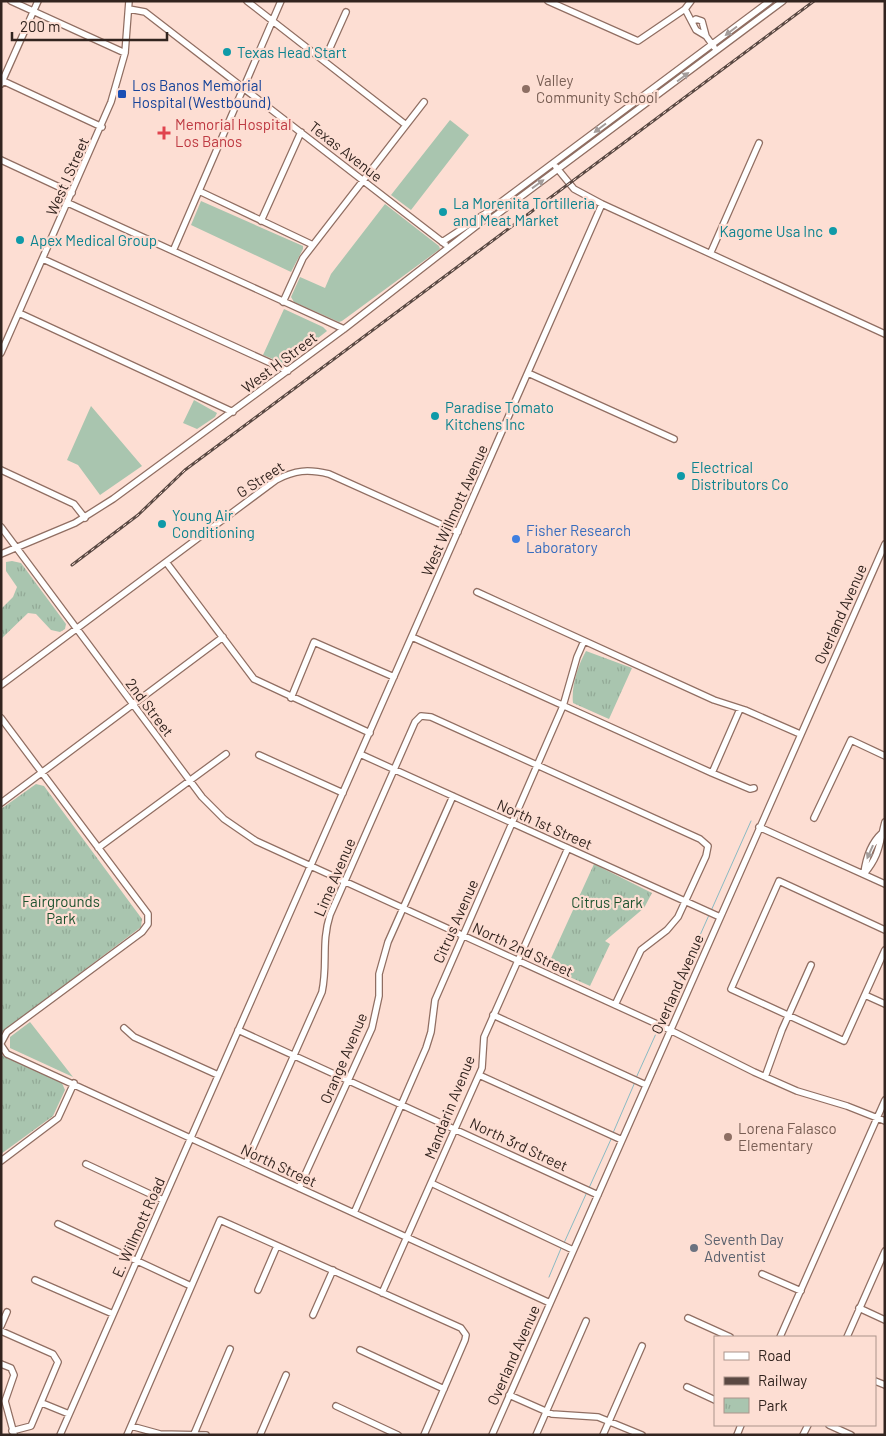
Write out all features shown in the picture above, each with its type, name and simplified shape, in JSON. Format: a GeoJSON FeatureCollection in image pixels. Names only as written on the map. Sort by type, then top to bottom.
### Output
{"type":"FeatureCollection","features":[{"type":"Feature","properties":{"kind":"street"},"geometry":{"type":"LineString","coordinates":[[11,1],[125,53]]}},
{"type":"Feature","properties":{"kind":"street"},"geometry":{"type":"LineString","coordinates":[[38,1],[2,82],[102,127]]}},
{"type":"Feature","properties":{"kind":"street","name":"West I Street"},"geometry":{"type":"LineString","coordinates":[[1,353],[102,127],[125,53],[129,1]]}},
{"type":"Feature","properties":{"kind":"street"},"geometry":{"type":"LineString","coordinates":[[247,1],[406,124]]}},
{"type":"Feature","properties":{"kind":"street"},"geometry":{"type":"LineString","coordinates":[[173,251],[281,1]]}},
{"type":"Feature","properties":{"kind":"street"},"geometry":{"type":"LineString","coordinates":[[548,1],[562,4],[638,42],[687,11],[691,1]]}},
{"type":"Feature","properties":{"kind":"street","name":"West H Street"},"geometry":{"type":"LineString","coordinates":[[1,554],[15,546],[85,518],[143,479],[344,329],[449,248],[484,217],[553,163],[770,1]]}},
{"type":"Feature","properties":{"kind":"street","name":"West H Street"},"geometry":{"type":"LineString","coordinates":[[484,217],[491,219],[783,1]]}},
{"type":"Feature","properties":{"kind":"street","name":"Texas Avenue"},"geometry":{"type":"LineString","coordinates":[[129,9],[145,12],[449,248]]}},
{"type":"Feature","properties":{"kind":"street"},"geometry":{"type":"LineString","coordinates":[[687,11],[694,21],[696,30],[706,36]]}},
{"type":"Feature","properties":{"kind":"street"},"geometry":{"type":"LineString","coordinates":[[324,61],[346,12]]}},
{"type":"Feature","properties":{"kind":"street"},"geometry":{"type":"LineString","coordinates":[[694,21],[704,23],[706,36],[717,51]]}},
{"type":"Feature","properties":{"kind":"street"},"geometry":{"type":"LineString","coordinates":[[283,302],[300,263],[424,102]]}},
{"type":"Feature","properties":{"kind":"street"},"geometry":{"type":"LineString","coordinates":[[632,104],[637,110]]}},
{"type":"Feature","properties":{"kind":"street"},"geometry":{"type":"LineString","coordinates":[[261,220],[301,132]]}},
{"type":"Feature","properties":{"kind":"street"},"geometry":{"type":"LineString","coordinates":[[711,252],[759,143]]}},
{"type":"Feature","properties":{"kind":"street"},"geometry":{"type":"LineString","coordinates":[[1,160],[72,193]]}},
{"type":"Feature","properties":{"kind":"street"},"geometry":{"type":"LineString","coordinates":[[553,163],[574,190],[885,334]]}},
{"type":"Feature","properties":{"kind":"street"},"geometry":{"type":"LineString","coordinates":[[199,191],[313,245]]}},
{"type":"Feature","properties":{"kind":"street"},"geometry":{"type":"LineString","coordinates":[[68,203],[344,329]]}},
{"type":"Feature","properties":{"kind":"street","name":"West Willmott Avenue"},"geometry":{"type":"LineString","coordinates":[[311,866],[602,204]]}},
{"type":"Feature","properties":{"kind":"street"},"geometry":{"type":"LineString","coordinates":[[442,242],[484,217]]}},
{"type":"Feature","properties":{"kind":"street"},"geometry":{"type":"LineString","coordinates":[[43,259],[288,371]]}},
{"type":"Feature","properties":{"kind":"street"},"geometry":{"type":"LineString","coordinates":[[19,313],[233,412]]}},
{"type":"Feature","properties":{"kind":"street"},"geometry":{"type":"LineString","coordinates":[[528,373],[674,439]]}},
{"type":"Feature","properties":{"kind":"street"},"geometry":{"type":"LineString","coordinates":[[1,470],[74,504],[85,518]]}},
{"type":"Feature","properties":{"kind":"street","name":"G Street"},"geometry":{"type":"LineString","coordinates":[[1,685],[276,480],[291,472],[302,470],[329,474],[458,532]]}},
{"type":"Feature","properties":{"kind":"street","name":"2nd Street"},"geometry":{"type":"LineString","coordinates":[[1,527],[132,705],[214,811],[238,830],[256,841],[311,866]]}},
{"type":"Feature","properties":{"kind":"street","name":"Overland Avenue"},"geometry":{"type":"LineString","coordinates":[[492,1435],[885,544]]}},
{"type":"Feature","properties":{"kind":"street"},"geometry":{"type":"LineString","coordinates":[[166,562],[254,679],[291,698],[370,733]]}},
{"type":"Feature","properties":{"kind":"street"},"geometry":{"type":"LineString","coordinates":[[477,592],[714,700],[800,734]]}},
{"type":"Feature","properties":{"kind":"street"},"geometry":{"type":"LineString","coordinates":[[1,803],[223,637]]}},
{"type":"Feature","properties":{"kind":"street"},"geometry":{"type":"LineString","coordinates":[[412,637],[712,773],[750,789],[754,788]]}},
{"type":"Feature","properties":{"kind":"street","name":"Citrus Avenue"},"geometry":{"type":"LineString","coordinates":[[354,1213],[428,1042],[435,1000],[563,706],[577,657],[584,641]]}},
{"type":"Feature","properties":{"kind":"street"},"geometry":{"type":"LineString","coordinates":[[291,698],[314,642],[394,677]]}},
{"type":"Feature","properties":{"kind":"street"},"geometry":{"type":"LineString","coordinates":[[712,773],[740,709]]}},
{"type":"Feature","properties":{"kind":"street","name":"Lime Avenue"},"geometry":{"type":"LineString","coordinates":[[246,1163],[322,992],[326,969],[323,946],[326,930],[415,722],[421,716],[431,717],[537,766]]}},
{"type":"Feature","properties":{"kind":"street"},"geometry":{"type":"LineString","coordinates":[[1,718],[148,914],[148,924],[142,932],[7,1032],[1,1044]]}},
{"type":"Feature","properties":{"kind":"street"},"geometry":{"type":"LineString","coordinates":[[814,818],[851,740],[885,756]]}},
{"type":"Feature","properties":{"kind":"street"},"geometry":{"type":"LineString","coordinates":[[98,848],[226,754]]}},
{"type":"Feature","properties":{"kind":"street","name":"North 1st Street"},"geometry":{"type":"LineString","coordinates":[[360,754],[720,918]]}},
{"type":"Feature","properties":{"kind":"street"},"geometry":{"type":"LineString","coordinates":[[259,755],[343,793]]}},
{"type":"Feature","properties":{"kind":"street"},"geometry":{"type":"LineString","coordinates":[[537,766],[700,839],[708,846],[706,856],[686,902],[671,926],[641,950],[615,1005]]}},
{"type":"Feature","properties":{"kind":"street","name":"Orange Avenue"},"geometry":{"type":"LineString","coordinates":[[299,1188],[372,1028],[376,1013],[382,958],[453,796]]}},
{"type":"Feature","properties":{"kind":"street"},"geometry":{"type":"LineString","coordinates":[[864,874],[865,862],[872,847],[882,833],[885,822]]}},
{"type":"Feature","properties":{"kind":"street"},"geometry":{"type":"LineString","coordinates":[[759,827],[885,884]]}},
{"type":"Feature","properties":{"kind":"street","name":"Mandarin Avenue"},"geometry":{"type":"LineString","coordinates":[[382,1292],[479,1075],[484,1056],[484,1037],[568,848]]}},
{"type":"Feature","properties":{"kind":"street","name":"North 2nd Street"},"geometry":{"type":"LineString","coordinates":[[311,866],[670,1030],[797,1091],[847,1106],[885,1121]]}},
{"type":"Feature","properties":{"kind":"street","name":"E. Willmott Road"},"geometry":{"type":"LineString","coordinates":[[60,1435],[311,866]]}},
{"type":"Feature","properties":{"kind":"street"},"geometry":{"type":"LineString","coordinates":[[885,930],[779,882],[731,989],[844,1041],[885,950]]}},
{"type":"Feature","properties":{"kind":"street"},"geometry":{"type":"LineString","coordinates":[[766,1077],[811,965]]}},
{"type":"Feature","properties":{"kind":"street"},"geometry":{"type":"LineString","coordinates":[[865,995],[885,1004]]}},
{"type":"Feature","properties":{"kind":"street"},"geometry":{"type":"LineString","coordinates":[[493,1015],[646,1085]]}},
{"type":"Feature","properties":{"kind":"street"},"geometry":{"type":"LineString","coordinates":[[124,1028],[134,1037],[218,1075]]}},
{"type":"Feature","properties":{"kind":"street","name":"North 3rd Street"},"geometry":{"type":"LineString","coordinates":[[238,1030],[598,1195]]}},
{"type":"Feature","properties":{"kind":"street","name":"North Street"},"geometry":{"type":"LineString","coordinates":[[1,1044],[7,1054],[74,1083],[550,1303]]}},
{"type":"Feature","properties":{"kind":"street"},"geometry":{"type":"LineString","coordinates":[[479,1075],[622,1140]]}},
{"type":"Feature","properties":{"kind":"street"},"geometry":{"type":"LineString","coordinates":[[1,1161],[58,1118],[74,1083]]}},
{"type":"Feature","properties":{"kind":"street"},"geometry":{"type":"LineString","coordinates":[[780,1336],[885,1100]]}},
{"type":"Feature","properties":{"kind":"street"},"geometry":{"type":"LineString","coordinates":[[86,1164],[163,1200]]}},
{"type":"Feature","properties":{"kind":"street"},"geometry":{"type":"LineString","coordinates":[[431,1183],[573,1250]]}},
{"type":"Feature","properties":{"kind":"street"},"geometry":{"type":"LineString","coordinates":[[127,1435],[220,1220],[461,1328],[466,1335],[424,1435]]}},
{"type":"Feature","properties":{"kind":"street"},"geometry":{"type":"LineString","coordinates":[[58,1224],[191,1286]]}},
{"type":"Feature","properties":{"kind":"street"},"geometry":{"type":"LineString","coordinates":[[258,1290],[277,1246]]}},
{"type":"Feature","properties":{"kind":"street"},"geometry":{"type":"LineString","coordinates":[[846,1336],[884,1253]]}},
{"type":"Feature","properties":{"kind":"street"},"geometry":{"type":"LineString","coordinates":[[312,1316],[333,1270]]}},
{"type":"Feature","properties":{"kind":"street"},"geometry":{"type":"LineString","coordinates":[[762,1274],[800,1291]]}},
{"type":"Feature","properties":{"kind":"street"},"geometry":{"type":"LineString","coordinates":[[35,1280],[113,1314]]}},
{"type":"Feature","properties":{"kind":"street"},"geometry":{"type":"LineString","coordinates":[[859,1308],[885,1320]]}},
{"type":"Feature","properties":{"kind":"street"},"geometry":{"type":"LineString","coordinates":[[1,1326],[7,1312]]}},
{"type":"Feature","properties":{"kind":"street"},"geometry":{"type":"LineString","coordinates":[[688,1318],[728,1336]]}},
{"type":"Feature","properties":{"kind":"street"},"geometry":{"type":"LineString","coordinates":[[536,1435],[586,1321]]}},
{"type":"Feature","properties":{"kind":"street"},"geometry":{"type":"LineString","coordinates":[[1,1331],[52,1354],[58,1359],[58,1366],[31,1426],[13,1433],[5,1401],[14,1375],[11,1368],[1,1364]]}},
{"type":"Feature","properties":{"kind":"street"},"geometry":{"type":"LineString","coordinates":[[603,1435],[642,1346]]}},
{"type":"Feature","properties":{"kind":"street"},"geometry":{"type":"LineString","coordinates":[[194,1434],[230,1349]]}},
{"type":"Feature","properties":{"kind":"street"},"geometry":{"type":"LineString","coordinates":[[360,1350],[444,1389]]}},
{"type":"Feature","properties":{"kind":"street"},"geometry":{"type":"LineString","coordinates":[[260,1435],[286,1375]]}},
{"type":"Feature","properties":{"kind":"street"},"geometry":{"type":"LineString","coordinates":[[687,1387],[714,1400]]}},
{"type":"Feature","properties":{"kind":"street"},"geometry":{"type":"LineString","coordinates":[[509,1395],[546,1412],[564,1416],[598,1416],[642,1435]]}},
{"type":"Feature","properties":{"kind":"street"},"geometry":{"type":"LineString","coordinates":[[42,1403],[69,1414]]}},
{"type":"Feature","properties":{"kind":"street"},"geometry":{"type":"LineString","coordinates":[[336,1406],[398,1435]]}},
{"type":"Feature","properties":{"kind":"street"},"geometry":{"type":"LineString","coordinates":[[131,1426],[160,1434],[206,1435]]}},
{"type":"Feature","properties":{"kind":"street"},"geometry":{"type":"LineString","coordinates":[[831,1426],[851,1435]]}},
{"type":"Feature","properties":{"kind":"green space"},"geometry":{"type":"Polygon","coordinates":[[[450,120],[469,135],[411,210],[391,195],[450,120]]]}},
{"type":"Feature","properties":{"kind":"green space"},"geometry":{"type":"Polygon","coordinates":[[[201,201],[303,246],[291,272],[191,225],[201,201]]]}},
{"type":"Feature","properties":{"kind":"green space"},"geometry":{"type":"Polygon","coordinates":[[[385,204],[439,246],[440,249],[342,321],[339,322],[294,302],[291,297],[300,277],[325,288],[331,274],[385,204]]]}},
{"type":"Feature","properties":{"kind":"green space"},"geometry":{"type":"Polygon","coordinates":[[[284,309],[323,327],[327,331],[285,364],[263,355],[284,309]]]}},
{"type":"Feature","properties":{"kind":"green space"},"geometry":{"type":"Polygon","coordinates":[[[194,400],[217,413],[215,417],[197,429],[183,423],[194,400]]]}},
{"type":"Feature","properties":{"kind":"green space"},"geometry":{"type":"Polygon","coordinates":[[[91,406],[142,466],[100,495],[78,465],[67,460],[91,406]]]}},
{"type":"Feature","properties":{"kind":"green space"},"geometry":{"type":"Polygon","coordinates":[[[6,562],[21,563],[66,624],[65,629],[60,632],[51,630],[36,614],[28,613],[1,639],[1,609],[13,597],[17,587],[6,571],[6,562]]]}},
{"type":"Feature","properties":{"kind":"green space"},"geometry":{"type":"Polygon","coordinates":[[[586,651],[632,668],[609,719],[573,703],[576,676],[586,651]]]}},
{"type":"Feature","properties":{"kind":"green space","name":"Fairgrounds Park"},"geometry":{"type":"Polygon","coordinates":[[[36,784],[44,786],[142,919],[141,927],[1,1033],[1,809],[36,784]]]}},
{"type":"Feature","properties":{"kind":"green space","name":"Citrus Park"},"geometry":{"type":"Polygon","coordinates":[[[594,864],[652,893],[644,908],[605,941],[610,944],[590,986],[547,967],[594,864]]]}},
{"type":"Feature","properties":{"kind":"green space"},"geometry":{"type":"Polygon","coordinates":[[[30,1022],[73,1077],[10,1048],[10,1037],[30,1022]]]}},
{"type":"Feature","properties":{"kind":"green space"},"geometry":{"type":"Polygon","coordinates":[[[1,1055],[62,1083],[65,1090],[53,1116],[1,1154],[1,1055]]]}},
{"type":"Feature","properties":{"kind":"waterway"},"geometry":{"type":"LineString","coordinates":[[711,911],[751,821]]}},
{"type":"Feature","properties":{"kind":"waterway"},"geometry":{"type":"LineString","coordinates":[[661,1023],[709,915]]}},
{"type":"Feature","properties":{"kind":"waterway"},"geometry":{"type":"LineString","coordinates":[[636,1078],[659,1027]]}},
{"type":"Feature","properties":{"kind":"waterway"},"geometry":{"type":"LineString","coordinates":[[613,1133],[635,1082]]}},
{"type":"Feature","properties":{"kind":"waterway"},"geometry":{"type":"LineString","coordinates":[[589,1188],[612,1137]]}},
{"type":"Feature","properties":{"kind":"waterway"},"geometry":{"type":"LineString","coordinates":[[564,1243],[587,1192]]}},
{"type":"Feature","properties":{"kind":"waterway"},"geometry":{"type":"LineString","coordinates":[[549,1277],[562,1246]]}},
{"type":"Feature","properties":{"kind":"railway"},"geometry":{"type":"LineString","coordinates":[[72,565],[138,515],[185,470],[814,1]]}},
{"type":"Feature","properties":{"kind":"place","name":"Texas Head Start"},"geometry":{"type":"Point","coordinates":[227,52]}},
{"type":"Feature","properties":{"kind":"place","name":"Valley Community School"},"geometry":{"type":"Point","coordinates":[526,89]}},
{"type":"Feature","properties":{"kind":"place","name":"Los Banos Memorial Hospital (Westbound)"},"geometry":{"type":"Point","coordinates":[122,94]}},
{"type":"Feature","properties":{"kind":"place","name":"Memorial Hospital Los Banos"},"geometry":{"type":"Point","coordinates":[164,133]}},
{"type":"Feature","properties":{"kind":"place","name":"La Morenita Tortilleria and Meat Market"},"geometry":{"type":"Point","coordinates":[443,212]}},
{"type":"Feature","properties":{"kind":"place","name":"Kagome Usa Inc"},"geometry":{"type":"Point","coordinates":[833,231]}},
{"type":"Feature","properties":{"kind":"place","name":"Apex Medical Group"},"geometry":{"type":"Point","coordinates":[20,240]}},
{"type":"Feature","properties":{"kind":"place","name":"Paradise Tomato Kitchens Inc"},"geometry":{"type":"Point","coordinates":[435,416]}},
{"type":"Feature","properties":{"kind":"place","name":"Electrical Distributors Co"},"geometry":{"type":"Point","coordinates":[681,476]}},
{"type":"Feature","properties":{"kind":"place","name":"Young Air Conditioning"},"geometry":{"type":"Point","coordinates":[162,524]}},
{"type":"Feature","properties":{"kind":"place","name":"Fisher Research Laboratory"},"geometry":{"type":"Point","coordinates":[516,539]}},
{"type":"Feature","properties":{"kind":"place","name":"Lorena Falasco Elementary"},"geometry":{"type":"Point","coordinates":[728,1137]}},
{"type":"Feature","properties":{"kind":"place","name":"Seventh Day Adventist"},"geometry":{"type":"Point","coordinates":[694,1248]}}]}
